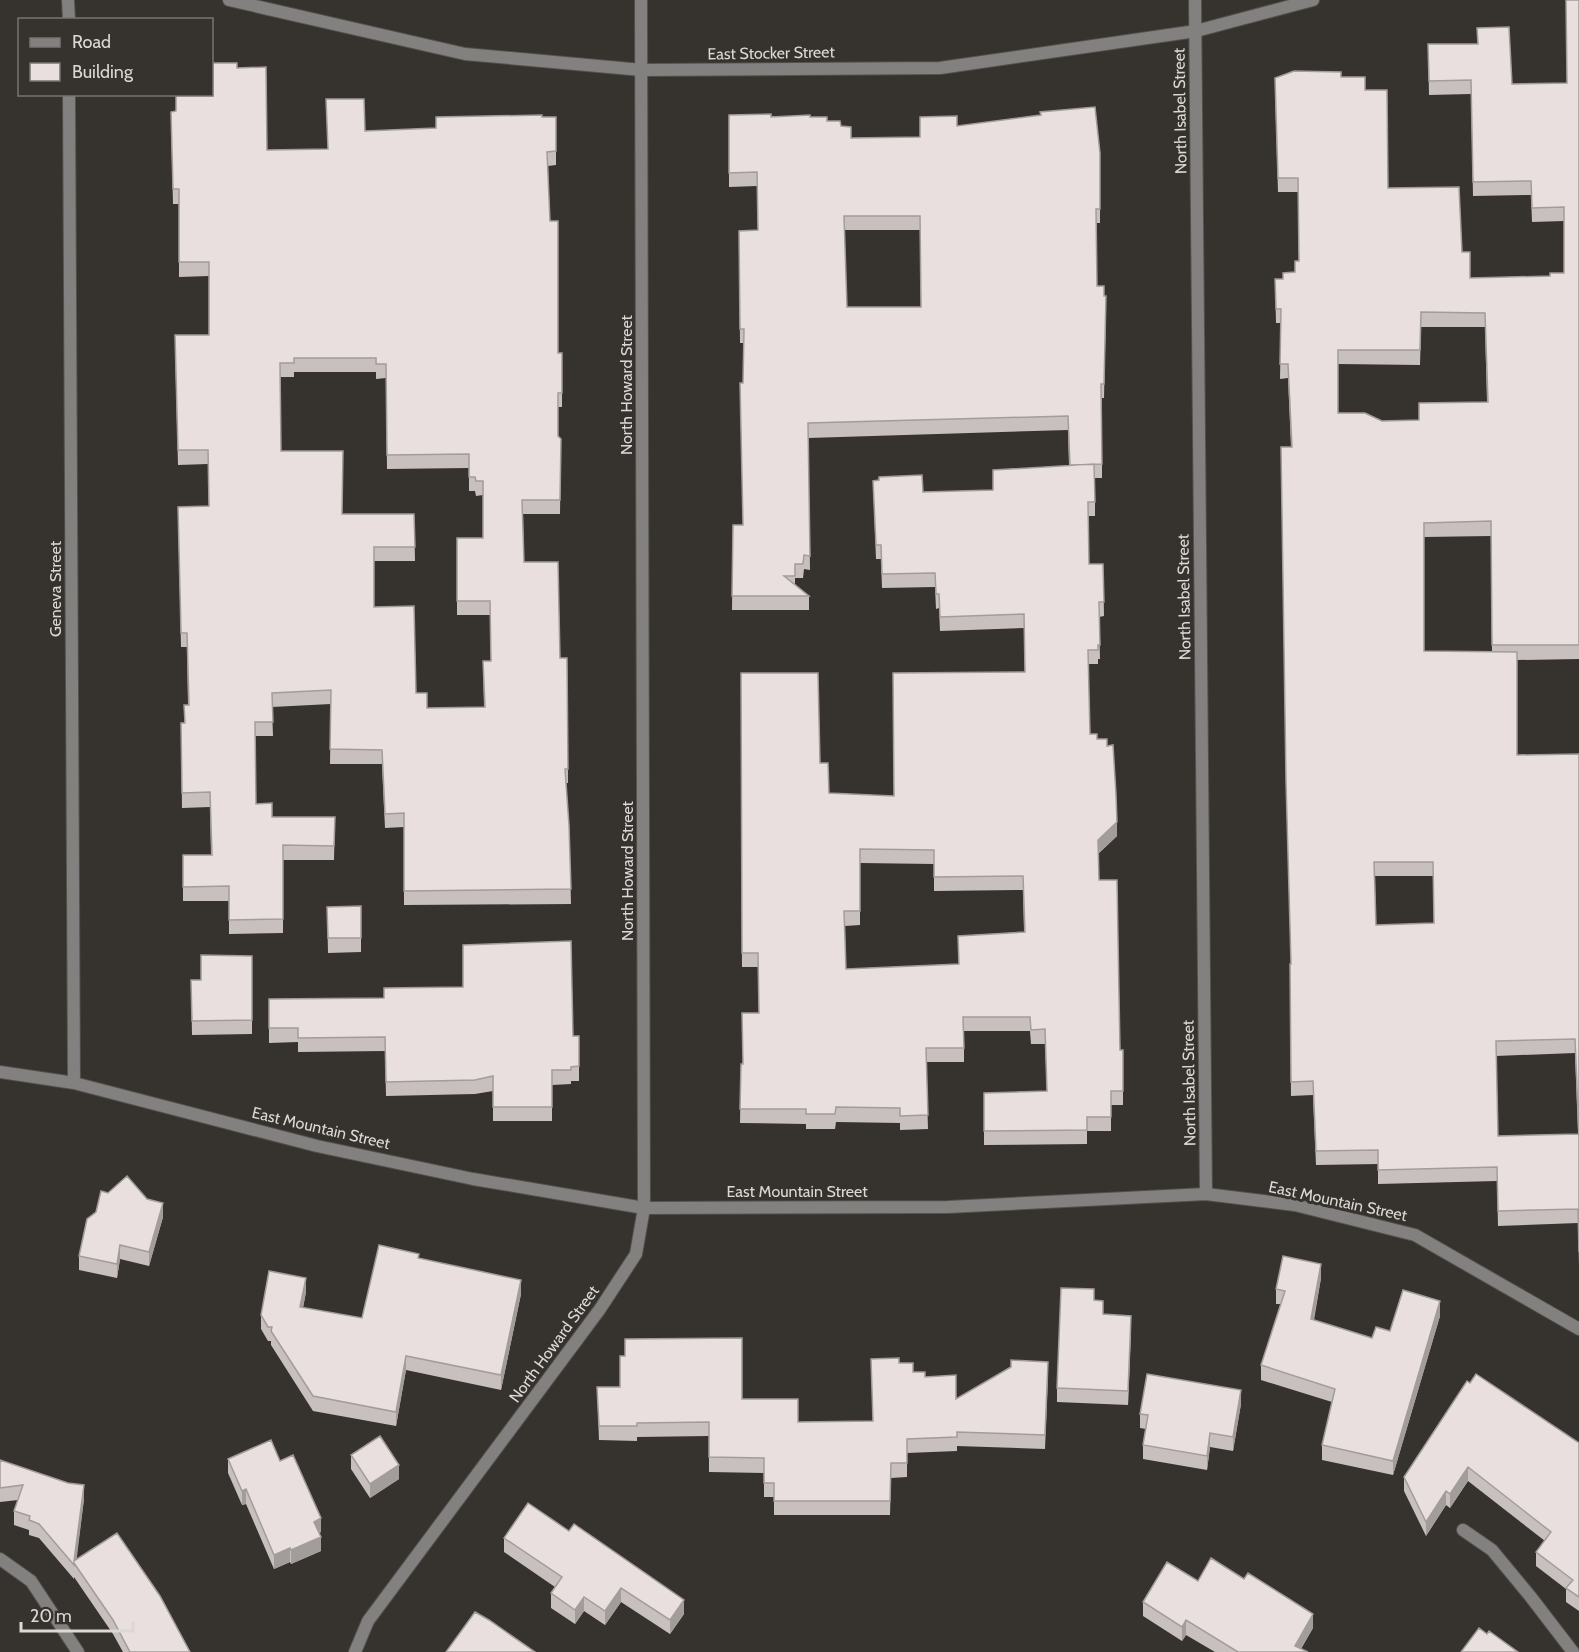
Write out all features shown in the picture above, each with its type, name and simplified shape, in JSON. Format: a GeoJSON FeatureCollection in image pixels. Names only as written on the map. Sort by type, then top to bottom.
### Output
{"type":"FeatureCollection","features":[{"type":"Feature","properties":{"kind":"street"},"geometry":{"type":"LineString","coordinates":[[68,0],[69,18]]}},
{"type":"Feature","properties":{"kind":"street","name":"East Stocker Street"},"geometry":{"type":"LineString","coordinates":[[228,0],[465,54],[642,70],[940,68],[1196,31],[1313,0]]}},
{"type":"Feature","properties":{"kind":"street","name":"North Howard Street"},"geometry":{"type":"LineString","coordinates":[[355,1652],[368,1621],[600,1309],[636,1254],[644,1208],[641,0]]}},
{"type":"Feature","properties":{"kind":"street","name":"North Isabel Street"},"geometry":{"type":"LineString","coordinates":[[1195,0],[1206,1194]]}},
{"type":"Feature","properties":{"kind":"street","name":"Geneva Street"},"geometry":{"type":"LineString","coordinates":[[69,96],[74,1083]]}},
{"type":"Feature","properties":{"kind":"street","name":"East Mountain Street"},"geometry":{"type":"LineString","coordinates":[[0,1072],[74,1083],[317,1146],[473,1179],[644,1208],[948,1207],[1206,1194],[1295,1205],[1415,1235],[1579,1329]]}},
{"type":"Feature","properties":{"kind":"street"},"geometry":{"type":"LineString","coordinates":[[1463,1530],[1492,1550],[1573,1652]]}},
{"type":"Feature","properties":{"kind":"street"},"geometry":{"type":"LineString","coordinates":[[0,1559],[31,1581],[78,1652]]}},
{"type":"Feature","properties":{"kind":"building"},"geometry":{"type":"Polygon","coordinates":[[[1566,0],[1579,0],[1579,645],[1492,645],[1491,521],[1424,523],[1424,651],[1517,652],[1517,755],[1579,754],[1579,1134],[1579,1252],[1578,1209],[1498,1211],[1497,1167],[1378,1170],[1378,1150],[1316,1151],[1313,1081],[1291,1082],[1291,964],[1281,447],[1292,447],[1288,364],[1280,364],[1281,309],[1276,309],[1275,279],[1283,279],[1283,273],[1295,272],[1295,261],[1299,261],[1298,178],[1278,178],[1275,78],[1294,71],[1341,72],[1341,77],[1365,77],[1365,90],[1387,90],[1388,188],[1459,187],[1462,252],[1470,252],[1470,278],[1550,276],[1550,273],[1564,273],[1564,207],[1532,208],[1531,181],[1473,182],[1471,80],[1429,81],[1428,44],[1478,44],[1477,28],[1509,27],[1512,84],[1567,83],[1566,0]],[[1421,312],[1420,350],[1338,350],[1338,413],[1365,413],[1382,421],[1419,420],[1419,403],[1488,402],[1485,313],[1421,312]],[[1374,862],[1376,925],[1434,923],[1433,862],[1374,862]],[[1575,1039],[1496,1041],[1498,1136],[1579,1134],[1575,1039]]]}},
{"type":"Feature","properties":{"kind":"building"},"geometry":{"type":"Polygon","coordinates":[[[213,63],[237,63],[237,68],[266,67],[267,150],[328,149],[326,99],[364,99],[365,131],[436,128],[436,117],[542,115],[542,117],[556,117],[556,151],[547,152],[550,221],[558,221],[558,353],[562,353],[562,393],[558,393],[558,436],[561,439],[560,500],[522,500],[524,562],[558,562],[560,658],[567,658],[568,769],[565,769],[571,889],[404,891],[404,813],[385,814],[382,750],[330,749],[331,690],[272,693],[273,722],[255,722],[256,804],[272,803],[272,817],[335,817],[334,846],[283,845],[283,919],[229,920],[229,886],[183,887],[183,855],[212,855],[210,792],[182,793],[181,723],[185,723],[184,705],[189,705],[187,633],[181,633],[178,507],[209,506],[208,450],[178,450],[175,335],[209,335],[209,262],[179,262],[179,189],[173,189],[171,112],[176,111],[176,96],[213,96],[213,63]],[[294,358],[294,363],[280,363],[281,451],[343,451],[342,514],[414,514],[415,547],[374,547],[374,607],[414,606],[416,693],[427,693],[427,708],[485,707],[483,661],[491,661],[490,601],[457,601],[457,538],[483,538],[483,481],[476,481],[475,477],[469,477],[469,454],[387,455],[386,364],[376,364],[376,358],[294,358]]]}},
{"type":"Feature","properties":{"kind":"building"},"geometry":{"type":"Polygon","coordinates":[[[1095,107],[1100,153],[1100,209],[1096,209],[1097,286],[1104,286],[1104,296],[1106,296],[1104,384],[1101,384],[1102,464],[1070,465],[1068,416],[808,423],[810,556],[804,555],[803,564],[795,564],[795,576],[784,576],[809,596],[732,596],[733,525],[743,525],[740,383],[743,383],[744,329],[740,329],[739,231],[758,230],[757,172],[729,173],[729,115],[771,114],[771,117],[810,115],[810,117],[827,117],[827,121],[840,121],[841,126],[851,127],[851,138],[920,137],[920,117],[957,116],[957,126],[1041,115],[1040,112],[1095,107]],[[844,216],[847,307],[921,307],[920,216],[844,216]]]}},
{"type":"Feature","properties":{"kind":"building"},"geometry":{"type":"Polygon","coordinates":[[[1094,464],[1095,502],[1088,502],[1089,564],[1103,564],[1104,602],[1099,602],[1100,645],[1098,645],[1098,650],[1088,650],[1090,734],[1097,734],[1097,739],[1107,739],[1107,746],[1113,745],[1117,822],[1098,840],[1099,880],[1117,880],[1120,1050],[1123,1050],[1123,1091],[1111,1091],[1111,1117],[1087,1117],[1087,1130],[984,1131],[984,1093],[1047,1091],[1045,1029],[1031,1030],[1030,1017],[963,1017],[964,1048],[926,1048],[928,1115],[900,1116],[900,1108],[836,1107],[835,1114],[806,1114],[806,1109],[740,1109],[741,1064],[743,1064],[742,1013],[759,1013],[758,953],[742,953],[741,673],[818,673],[820,763],[828,763],[829,793],[894,796],[893,673],[1025,672],[1024,614],[940,617],[935,573],[882,574],[881,545],[876,545],[873,481],[879,480],[879,477],[922,475],[923,492],[993,490],[993,470],[1094,464]],[[860,849],[860,911],[844,911],[846,969],[959,964],[958,936],[1025,932],[1023,876],[934,877],[934,850],[860,849]]]}},
{"type":"Feature","properties":{"kind":"building"},"geometry":{"type":"Polygon","coordinates":[[[361,906],[361,938],[328,938],[327,907],[361,906]]]}},
{"type":"Feature","properties":{"kind":"building"},"geometry":{"type":"Polygon","coordinates":[[[571,941],[573,1036],[579,1036],[579,1066],[571,1067],[571,1070],[552,1070],[552,1107],[493,1107],[493,1076],[475,1080],[386,1082],[385,1037],[298,1038],[298,1028],[269,1028],[269,999],[384,998],[384,988],[463,987],[463,945],[571,941]]]}},
{"type":"Feature","properties":{"kind":"building"},"geometry":{"type":"Polygon","coordinates":[[[201,955],[252,956],[252,1020],[192,1021],[191,980],[201,980],[201,955]]]}},
{"type":"Feature","properties":{"kind":"building"},"geometry":{"type":"Polygon","coordinates":[[[127,1176],[147,1199],[163,1203],[149,1252],[120,1245],[117,1264],[79,1256],[87,1219],[96,1212],[101,1191],[108,1193],[127,1176]]]}},
{"type":"Feature","properties":{"kind":"building"},"geometry":{"type":"Polygon","coordinates":[[[379,1245],[419,1254],[418,1258],[521,1280],[501,1375],[406,1356],[396,1412],[313,1396],[271,1331],[272,1327],[268,1327],[261,1315],[269,1271],[306,1278],[300,1307],[362,1318],[379,1245]]]}},
{"type":"Feature","properties":{"kind":"building"},"geometry":{"type":"Polygon","coordinates":[[[1283,1256],[1321,1264],[1311,1319],[1372,1338],[1376,1327],[1390,1331],[1403,1290],[1440,1301],[1393,1461],[1322,1445],[1335,1389],[1261,1365],[1285,1291],[1276,1289],[1283,1256]]]}},
{"type":"Feature","properties":{"kind":"building"},"geometry":{"type":"Polygon","coordinates":[[[1061,1288],[1094,1289],[1094,1300],[1103,1301],[1103,1314],[1131,1316],[1128,1391],[1057,1388],[1061,1288]]]}},
{"type":"Feature","properties":{"kind":"building"},"geometry":{"type":"Polygon","coordinates":[[[742,1338],[742,1399],[798,1399],[798,1422],[873,1421],[871,1359],[899,1358],[899,1363],[913,1363],[913,1372],[925,1372],[925,1377],[956,1375],[956,1399],[1011,1367],[1011,1360],[1048,1362],[1045,1435],[957,1432],[957,1437],[907,1439],[907,1463],[891,1463],[890,1501],[774,1501],[774,1483],[764,1483],[764,1458],[709,1457],[709,1422],[599,1426],[597,1387],[620,1387],[620,1356],[625,1356],[625,1339],[742,1338]]]}},
{"type":"Feature","properties":{"kind":"building"},"geometry":{"type":"Polygon","coordinates":[[[1147,1374],[1241,1390],[1233,1437],[1210,1433],[1207,1456],[1143,1445],[1148,1415],[1140,1414],[1147,1374]]]}},
{"type":"Feature","properties":{"kind":"building"},"geometry":{"type":"Polygon","coordinates":[[[1476,1374],[1579,1443],[1579,1597],[1566,1588],[1573,1580],[1536,1552],[1551,1532],[1468,1467],[1450,1494],[1446,1491],[1426,1522],[1404,1477],[1467,1381],[1470,1383],[1476,1374]]]}},
{"type":"Feature","properties":{"kind":"building"},"geometry":{"type":"Polygon","coordinates":[[[380,1436],[399,1465],[370,1484],[351,1455],[380,1436]]]}},
{"type":"Feature","properties":{"kind":"building"},"geometry":{"type":"Polygon","coordinates":[[[271,1440],[280,1461],[293,1455],[321,1518],[314,1522],[321,1537],[274,1555],[246,1489],[242,1491],[228,1459],[271,1440]]]}},
{"type":"Feature","properties":{"kind":"building"},"geometry":{"type":"Polygon","coordinates":[[[0,1460],[68,1483],[84,1485],[74,1561],[117,1533],[160,1596],[190,1652],[130,1652],[113,1620],[74,1563],[74,1565],[39,1524],[29,1520],[30,1516],[14,1511],[23,1485],[0,1488],[0,1460]]]}},
{"type":"Feature","properties":{"kind":"building"},"geometry":{"type":"Polygon","coordinates":[[[528,1503],[569,1531],[574,1524],[684,1600],[670,1620],[621,1588],[605,1611],[584,1597],[575,1610],[551,1593],[562,1577],[504,1538],[528,1503]]]}},
{"type":"Feature","properties":{"kind":"building"},"geometry":{"type":"Polygon","coordinates":[[[1211,1558],[1244,1579],[1248,1573],[1313,1614],[1295,1646],[1308,1652],[1238,1652],[1186,1620],[1182,1627],[1143,1602],[1167,1562],[1198,1581],[1211,1558]]]}},
{"type":"Feature","properties":{"kind":"building"},"geometry":{"type":"Polygon","coordinates":[[[475,1612],[489,1620],[535,1652],[446,1652],[475,1612]]]}},
{"type":"Feature","properties":{"kind":"building"},"geometry":{"type":"Polygon","coordinates":[[[1479,1628],[1487,1634],[1489,1631],[1518,1652],[1461,1652],[1479,1628]]]}}]}
